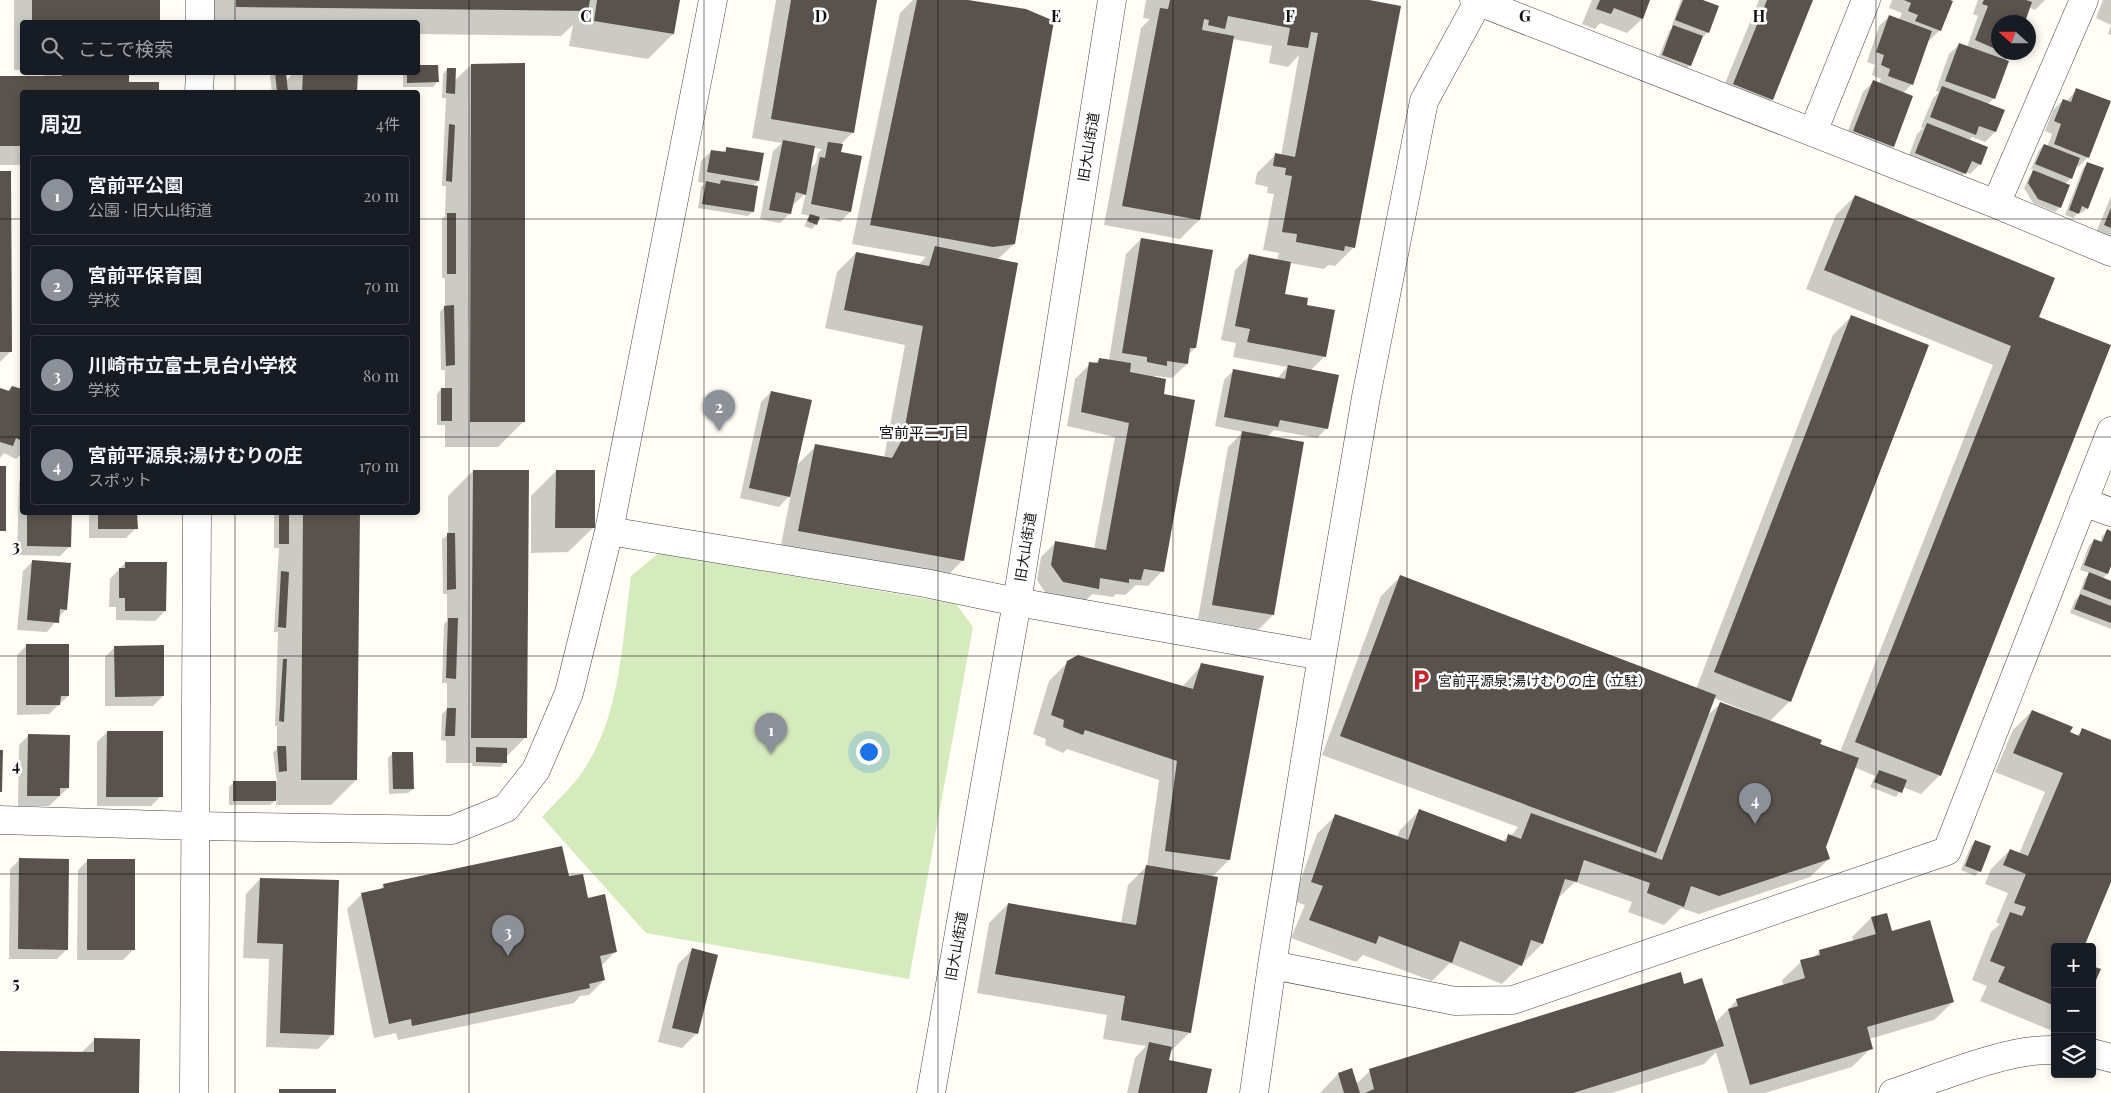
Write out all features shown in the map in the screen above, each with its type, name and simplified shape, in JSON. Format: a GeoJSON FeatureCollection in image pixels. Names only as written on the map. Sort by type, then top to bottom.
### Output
{"type":"FeatureCollection","features":[{"type":"Feature","properties":{"kind":"street"},"geometry":{"type":"LineString","coordinates":[[200,0],[200,20]]}},
{"type":"Feature","properties":{"kind":"street"},"geometry":{"type":"LineString","coordinates":[[0,820],[195,826],[452,830],[506,808],[536,770],[568,693],[609,530],[713,0]]}},
{"type":"Feature","properties":{"kind":"street","name":"旧大山街道"},"geometry":{"type":"LineString","coordinates":[[930,1093],[1017,602],[1112,0]]}},
{"type":"Feature","properties":{"kind":"street"},"geometry":{"type":"LineString","coordinates":[[1813,132],[1866,0]]}},
{"type":"Feature","properties":{"kind":"street"},"geometry":{"type":"LineString","coordinates":[[1996,204],[2084,0]]}},
{"type":"Feature","properties":{"kind":"street"},"geometry":{"type":"LineString","coordinates":[[1254,1093],[1272,965],[1366,397],[1424,101],[1476,1],[1996,204],[2111,252]]}},
{"type":"Feature","properties":{"kind":"street"},"geometry":{"type":"LineString","coordinates":[[199,90],[200,75]]}},
{"type":"Feature","properties":{"kind":"street"},"geometry":{"type":"LineString","coordinates":[[1272,965],[1455,1001],[1513,1000],[1947,852],[2111,431]]}},
{"type":"Feature","properties":{"kind":"street"},"geometry":{"type":"LineString","coordinates":[[2083,502],[2111,512]]}},
{"type":"Feature","properties":{"kind":"street"},"geometry":{"type":"LineString","coordinates":[[194,1093],[197,515]]}},
{"type":"Feature","properties":{"kind":"street"},"geometry":{"type":"LineString","coordinates":[[609,530],[924,584],[1322,656]]}},
{"type":"Feature","properties":{"kind":"street"},"geometry":{"type":"LineString","coordinates":[[1893,1093],[1999,1058],[2041,1050],[2051,1050]]}},
{"type":"Feature","properties":{"kind":"street"},"geometry":{"type":"LineString","coordinates":[[2096,1054],[2111,1058]]}},
{"type":"Feature","properties":{"kind":"green space"},"geometry":{"type":"Polygon","coordinates":[[[659,553],[956,604],[973,627],[909,979],[646,933],[542,817],[579,777],[596,749],[613,702],[622,651],[631,576],[659,553]]]}},
{"type":"Feature","properties":{"kind":"building"},"geometry":{"type":"Polygon","coordinates":[[[32,0],[160,0],[160,20],[32,20],[32,0]]]}},
{"type":"Feature","properties":{"kind":"building"},"geometry":{"type":"Polygon","coordinates":[[[236,0],[590,0],[588,11],[236,7],[236,0]]]}},
{"type":"Feature","properties":{"kind":"building"},"geometry":{"type":"Polygon","coordinates":[[[597,0],[680,0],[674,34],[594,21],[597,0]]]}},
{"type":"Feature","properties":{"kind":"building"},"geometry":{"type":"Polygon","coordinates":[[[791,0],[877,0],[854,133],[771,119],[791,0]]]}},
{"type":"Feature","properties":{"kind":"building"},"geometry":{"type":"Polygon","coordinates":[[[917,0],[968,0],[1026,9],[1054,21],[1015,244],[993,247],[870,225],[917,0]]]}},
{"type":"Feature","properties":{"kind":"building"},"geometry":{"type":"Polygon","coordinates":[[[1170,0],[1369,0],[1401,6],[1355,248],[1345,246],[1344,251],[1296,242],[1297,234],[1282,232],[1292,176],[1285,175],[1286,168],[1273,166],[1275,153],[1295,157],[1318,33],[1311,32],[1308,48],[1287,45],[1290,28],[1228,16],[1225,29],[1208,25],[1209,20],[1204,19],[1202,30],[1234,36],[1200,220],[1122,206],[1160,8],[1168,9],[1170,0]]]}},
{"type":"Feature","properties":{"kind":"building"},"geometry":{"type":"Polygon","coordinates":[[[1600,0],[1650,0],[1643,19],[1614,8],[1611,14],[1596,9],[1600,0]]]}},
{"type":"Feature","properties":{"kind":"building"},"geometry":{"type":"Polygon","coordinates":[[[1683,0],[1703,0],[1719,6],[1709,33],[1675,20],[1683,0]]]}},
{"type":"Feature","properties":{"kind":"building"},"geometry":{"type":"Polygon","coordinates":[[[1767,0],[1813,0],[1773,100],[1733,84],[1767,0]]]}},
{"type":"Feature","properties":{"kind":"building"},"geometry":{"type":"Polygon","coordinates":[[[1904,0],[1953,1],[1941,31],[1915,21],[1918,15],[1908,11],[1911,3],[1904,0]]]}},
{"type":"Feature","properties":{"kind":"building"},"geometry":{"type":"Polygon","coordinates":[[[1984,0],[2026,0],[2032,2],[2027,15],[1991,15],[1991,47],[1975,40],[1988,6],[1982,4],[1984,0]]]}},
{"type":"Feature","properties":{"kind":"building"},"geometry":{"type":"Polygon","coordinates":[[[1889,15],[1932,31],[1913,85],[1888,76],[1890,69],[1881,65],[1884,55],[1876,52],[1889,15]]]}},
{"type":"Feature","properties":{"kind":"building"},"geometry":{"type":"Polygon","coordinates":[[[1673,25],[1703,36],[1691,66],[1662,55],[1673,25]]]}},
{"type":"Feature","properties":{"kind":"building"},"geometry":{"type":"Polygon","coordinates":[[[1959,43],[1991,55],[1991,60],[2009,61],[1995,99],[1945,81],[1959,43]]]}},
{"type":"Feature","properties":{"kind":"building"},"geometry":{"type":"Polygon","coordinates":[[[525,63],[525,422],[470,422],[471,64],[525,63]]]}},
{"type":"Feature","properties":{"kind":"building"},"geometry":{"type":"Polygon","coordinates":[[[420,65],[438,65],[439,82],[407,83],[407,75],[420,75],[420,65]]]}},
{"type":"Feature","properties":{"kind":"building"},"geometry":{"type":"Polygon","coordinates":[[[447,68],[456,68],[455,94],[446,93],[447,68]]]}},
{"type":"Feature","properties":{"kind":"building"},"geometry":{"type":"Polygon","coordinates":[[[129,75],[129,82],[159,82],[159,90],[20,90],[20,146],[0,146],[0,76],[129,75]]]}},
{"type":"Feature","properties":{"kind":"building"},"geometry":{"type":"Polygon","coordinates":[[[275,75],[286,75],[288,90],[277,90],[275,75]]]}},
{"type":"Feature","properties":{"kind":"building"},"geometry":{"type":"Polygon","coordinates":[[[303,75],[358,75],[357,90],[302,90],[303,75]]]}},
{"type":"Feature","properties":{"kind":"building"},"geometry":{"type":"Polygon","coordinates":[[[1873,80],[1913,96],[1894,147],[1853,131],[1873,80]]]}},
{"type":"Feature","properties":{"kind":"building"},"geometry":{"type":"Polygon","coordinates":[[[1942,86],[2005,110],[1996,132],[1979,126],[1976,135],[1930,117],[1942,86]]]}},
{"type":"Feature","properties":{"kind":"building"},"geometry":{"type":"Polygon","coordinates":[[[2076,88],[2111,101],[2089,158],[2054,144],[2061,124],[2054,121],[2063,99],[2071,102],[2076,88]]]}},
{"type":"Feature","properties":{"kind":"building"},"geometry":{"type":"Polygon","coordinates":[[[1927,123],[1988,147],[1981,165],[1972,161],[1966,174],[1915,153],[1927,123]]]}},
{"type":"Feature","properties":{"kind":"building"},"geometry":{"type":"Polygon","coordinates":[[[449,124],[455,125],[452,182],[446,181],[449,124]]]}},
{"type":"Feature","properties":{"kind":"building"},"geometry":{"type":"Polygon","coordinates":[[[783,140],[815,146],[806,195],[796,192],[791,214],[769,210],[783,140]]]}},
{"type":"Feature","properties":{"kind":"building"},"geometry":{"type":"Polygon","coordinates":[[[828,142],[843,144],[841,152],[862,156],[851,212],[811,204],[820,157],[825,158],[828,142]]]}},
{"type":"Feature","properties":{"kind":"building"},"geometry":{"type":"Polygon","coordinates":[[[2044,144],[2080,158],[2072,179],[2035,164],[2044,144]]]}},
{"type":"Feature","properties":{"kind":"building"},"geometry":{"type":"Polygon","coordinates":[[[726,147],[764,153],[759,181],[707,172],[711,150],[726,152],[726,147]]]}},
{"type":"Feature","properties":{"kind":"building"},"geometry":{"type":"Polygon","coordinates":[[[2087,162],[2104,168],[2088,209],[2082,206],[2079,214],[2069,210],[2087,162]]]}},
{"type":"Feature","properties":{"kind":"building"},"geometry":{"type":"Polygon","coordinates":[[[2033,170],[2070,185],[2061,208],[2038,199],[2028,183],[2033,170]]]}},
{"type":"Feature","properties":{"kind":"building"},"geometry":{"type":"Polygon","coordinates":[[[0,171],[11,171],[12,352],[0,352],[0,171]]]}},
{"type":"Feature","properties":{"kind":"building"},"geometry":{"type":"Polygon","coordinates":[[[721,180],[758,186],[754,212],[702,204],[706,181],[720,184],[721,180]]]}},
{"type":"Feature","properties":{"kind":"building"},"geometry":{"type":"Polygon","coordinates":[[[1855,195],[2055,278],[2039,317],[2111,345],[1941,776],[1855,742],[2011,346],[1824,270],[1855,195]]]}},
{"type":"Feature","properties":{"kind":"building"},"geometry":{"type":"Polygon","coordinates":[[[2111,208],[2111,228],[2104,225],[2111,208]]]}},
{"type":"Feature","properties":{"kind":"building"},"geometry":{"type":"Polygon","coordinates":[[[447,213],[456,213],[456,274],[447,274],[447,213]]]}},
{"type":"Feature","properties":{"kind":"building"},"geometry":{"type":"Polygon","coordinates":[[[810,214],[820,217],[817,225],[807,221],[810,214]]]}},
{"type":"Feature","properties":{"kind":"building"},"geometry":{"type":"Polygon","coordinates":[[[1141,238],[1213,250],[1196,348],[1190,348],[1188,364],[1167,361],[1167,366],[1147,362],[1147,357],[1122,353],[1141,238]]]}},
{"type":"Feature","properties":{"kind":"building"},"geometry":{"type":"Polygon","coordinates":[[[935,246],[1018,263],[964,561],[798,531],[815,444],[892,458],[903,438],[923,326],[844,310],[856,252],[929,266],[935,246]]]}},
{"type":"Feature","properties":{"kind":"building"},"geometry":{"type":"Polygon","coordinates":[[[1249,254],[1291,262],[1285,294],[1308,298],[1307,305],[1335,310],[1326,357],[1247,342],[1250,329],[1235,326],[1249,254]]]}},
{"type":"Feature","properties":{"kind":"building"},"geometry":{"type":"Polygon","coordinates":[[[454,305],[455,365],[446,366],[444,306],[454,305]]]}},
{"type":"Feature","properties":{"kind":"building"},"geometry":{"type":"Polygon","coordinates":[[[1851,315],[1929,345],[1791,702],[1714,672],[1851,315]]]}},
{"type":"Feature","properties":{"kind":"building"},"geometry":{"type":"Polygon","coordinates":[[[1099,358],[1131,363],[1130,372],[1166,379],[1164,394],[1195,400],[1164,572],[1144,569],[1141,580],[1129,579],[1129,583],[1100,578],[1099,589],[1063,582],[1051,565],[1055,541],[1106,550],[1129,423],[1081,412],[1089,362],[1098,363],[1099,358]]]}},
{"type":"Feature","properties":{"kind":"building"},"geometry":{"type":"Polygon","coordinates":[[[1288,365],[1339,375],[1328,429],[1280,420],[1278,427],[1224,417],[1233,369],[1285,379],[1288,365]]]}},
{"type":"Feature","properties":{"kind":"building"},"geometry":{"type":"Polygon","coordinates":[[[12,386],[20,388],[20,440],[16,438],[13,446],[0,442],[0,388],[9,391],[12,386]]]}},
{"type":"Feature","properties":{"kind":"building"},"geometry":{"type":"Polygon","coordinates":[[[441,388],[452,388],[452,421],[441,421],[441,388]]]}},
{"type":"Feature","properties":{"kind":"building"},"geometry":{"type":"Polygon","coordinates":[[[771,391],[812,400],[790,497],[749,488],[771,391]]]}},
{"type":"Feature","properties":{"kind":"building"},"geometry":{"type":"Polygon","coordinates":[[[1242,431],[1304,442],[1274,615],[1212,605],[1242,431]]]}},
{"type":"Feature","properties":{"kind":"building"},"geometry":{"type":"Polygon","coordinates":[[[0,466],[6,466],[6,531],[0,531],[0,466]]]}},
{"type":"Feature","properties":{"kind":"building"},"geometry":{"type":"Polygon","coordinates":[[[473,470],[529,470],[527,738],[471,738],[473,470]]]}},
{"type":"Feature","properties":{"kind":"building"},"geometry":{"type":"Polygon","coordinates":[[[556,470],[595,470],[595,528],[555,528],[556,470]]]}},
{"type":"Feature","properties":{"kind":"building"},"geometry":{"type":"Polygon","coordinates":[[[27,515],[72,515],[71,547],[27,546],[27,515]]]}},
{"type":"Feature","properties":{"kind":"building"},"geometry":{"type":"Polygon","coordinates":[[[98,515],[137,515],[138,529],[98,529],[98,515]]]}},
{"type":"Feature","properties":{"kind":"building"},"geometry":{"type":"Polygon","coordinates":[[[279,515],[289,515],[289,544],[279,544],[279,515]]]}},
{"type":"Feature","properties":{"kind":"building"},"geometry":{"type":"Polygon","coordinates":[[[303,515],[360,515],[357,780],[301,780],[303,515]]]}},
{"type":"Feature","properties":{"kind":"building"},"geometry":{"type":"Polygon","coordinates":[[[2107,529],[2111,531],[2111,566],[2108,574],[2084,565],[2094,539],[2102,542],[2107,529]]]}},
{"type":"Feature","properties":{"kind":"building"},"geometry":{"type":"Polygon","coordinates":[[[447,533],[455,533],[456,589],[447,590],[447,533]]]}},
{"type":"Feature","properties":{"kind":"building"},"geometry":{"type":"Polygon","coordinates":[[[32,560],[71,563],[67,610],[60,609],[59,623],[27,620],[32,560]]]}},
{"type":"Feature","properties":{"kind":"building"},"geometry":{"type":"Polygon","coordinates":[[[125,562],[167,562],[166,611],[125,611],[125,598],[119,598],[119,568],[125,568],[125,562]]]}},
{"type":"Feature","properties":{"kind":"building"},"geometry":{"type":"Polygon","coordinates":[[[281,571],[289,572],[286,628],[278,627],[281,571]]]}},
{"type":"Feature","properties":{"kind":"building"},"geometry":{"type":"Polygon","coordinates":[[[2089,572],[2111,581],[2111,600],[2083,589],[2089,572]]]}},
{"type":"Feature","properties":{"kind":"building"},"geometry":{"type":"Polygon","coordinates":[[[1400,575],[1716,695],[1656,853],[1340,736],[1400,575]]]}},
{"type":"Feature","properties":{"kind":"building"},"geometry":{"type":"Polygon","coordinates":[[[2080,594],[2111,606],[2111,623],[2074,609],[2080,594]]]}},
{"type":"Feature","properties":{"kind":"building"},"geometry":{"type":"Polygon","coordinates":[[[448,618],[458,618],[456,679],[446,678],[448,618]]]}},
{"type":"Feature","properties":{"kind":"building"},"geometry":{"type":"Polygon","coordinates":[[[26,644],[69,644],[69,696],[61,696],[60,705],[26,705],[26,644]]]}},
{"type":"Feature","properties":{"kind":"building"},"geometry":{"type":"Polygon","coordinates":[[[164,645],[164,696],[115,697],[114,646],[164,645]]]}},
{"type":"Feature","properties":{"kind":"building"},"geometry":{"type":"Polygon","coordinates":[[[1078,655],[1193,689],[1201,663],[1264,676],[1230,860],[1165,851],[1177,761],[1085,730],[1083,735],[1063,727],[1064,720],[1051,715],[1067,661],[1078,655]]]}},
{"type":"Feature","properties":{"kind":"building"},"geometry":{"type":"Polygon","coordinates":[[[283,659],[287,659],[284,722],[279,721],[283,659]]]}},
{"type":"Feature","properties":{"kind":"building"},"geometry":{"type":"Polygon","coordinates":[[[1720,702],[1822,740],[1820,744],[1859,758],[1826,847],[1830,859],[1719,896],[1691,886],[1684,907],[1647,893],[1650,883],[1584,860],[1577,882],[1565,879],[1543,944],[1531,940],[1522,966],[1460,941],[1452,963],[1379,936],[1376,944],[1309,920],[1323,886],[1311,882],[1335,814],[1408,840],[1419,809],[1506,842],[1508,834],[1521,839],[1531,813],[1662,860],[1720,702]]]}},
{"type":"Feature","properties":{"kind":"building"},"geometry":{"type":"Polygon","coordinates":[[[447,708],[456,708],[455,736],[445,736],[447,708]]]}},
{"type":"Feature","properties":{"kind":"building"},"geometry":{"type":"Polygon","coordinates":[[[2032,710],[2073,727],[2070,732],[2079,736],[2082,728],[2111,740],[2111,882],[2086,943],[2051,943],[2051,1004],[1998,982],[2005,967],[1990,961],[2010,912],[2022,916],[2026,907],[2014,903],[2026,874],[2003,865],[2010,849],[2028,856],[2063,773],[2013,753],[2032,710]]]}},
{"type":"Feature","properties":{"kind":"building"},"geometry":{"type":"Polygon","coordinates":[[[107,731],[163,731],[163,797],[106,797],[107,731]]]}},
{"type":"Feature","properties":{"kind":"building"},"geometry":{"type":"Polygon","coordinates":[[[28,734],[70,735],[69,788],[60,788],[60,796],[27,796],[28,734]]]}},
{"type":"Feature","properties":{"kind":"building"},"geometry":{"type":"Polygon","coordinates":[[[277,746],[286,746],[287,771],[279,772],[277,746]]]}},
{"type":"Feature","properties":{"kind":"building"},"geometry":{"type":"Polygon","coordinates":[[[476,747],[507,748],[507,763],[476,762],[476,747]]]}},
{"type":"Feature","properties":{"kind":"building"},"geometry":{"type":"Polygon","coordinates":[[[0,750],[3,750],[2,792],[0,792],[0,750]]]}},
{"type":"Feature","properties":{"kind":"building"},"geometry":{"type":"Polygon","coordinates":[[[392,752],[413,752],[414,789],[393,789],[392,752]]]}},
{"type":"Feature","properties":{"kind":"building"},"geometry":{"type":"Polygon","coordinates":[[[1879,770],[1907,780],[1902,793],[1874,782],[1879,770]]]}},
{"type":"Feature","properties":{"kind":"building"},"geometry":{"type":"Polygon","coordinates":[[[233,781],[276,781],[276,801],[233,801],[233,781]]]}},
{"type":"Feature","properties":{"kind":"building"},"geometry":{"type":"Polygon","coordinates":[[[1975,840],[1991,846],[1981,872],[1965,866],[1975,840]]]}},
{"type":"Feature","properties":{"kind":"building"},"geometry":{"type":"Polygon","coordinates":[[[562,846],[569,876],[583,874],[588,898],[605,894],[617,952],[600,956],[605,980],[589,984],[590,988],[412,1026],[411,1019],[389,1024],[361,893],[384,888],[383,884],[562,846]]]}},
{"type":"Feature","properties":{"kind":"building"},"geometry":{"type":"Polygon","coordinates":[[[19,858],[69,859],[68,950],[18,949],[19,858]]]}},
{"type":"Feature","properties":{"kind":"building"},"geometry":{"type":"Polygon","coordinates":[[[87,859],[135,859],[135,950],[87,950],[87,859]]]}},
{"type":"Feature","properties":{"kind":"building"},"geometry":{"type":"Polygon","coordinates":[[[1146,865],[1218,877],[1191,1033],[1121,1020],[1125,996],[995,974],[1008,903],[1136,925],[1146,865]]]}},
{"type":"Feature","properties":{"kind":"building"},"geometry":{"type":"Polygon","coordinates":[[[260,878],[339,880],[334,1035],[280,1033],[283,944],[257,943],[260,878]]]}},
{"type":"Feature","properties":{"kind":"building"},"geometry":{"type":"Polygon","coordinates":[[[1887,913],[1892,931],[1930,920],[1954,1002],[1867,1027],[1873,1049],[1750,1085],[1728,1009],[1738,1006],[1736,999],[1805,978],[1800,960],[1820,955],[1819,950],[1876,934],[1871,917],[1887,913]]]}},
{"type":"Feature","properties":{"kind":"building"},"geometry":{"type":"Polygon","coordinates":[[[692,948],[718,955],[698,1034],[672,1028],[692,948]]]}},
{"type":"Feature","properties":{"kind":"building"},"geometry":{"type":"Polygon","coordinates":[[[2096,967],[2101,969],[2096,980],[2096,967]]]}},
{"type":"Feature","properties":{"kind":"building"},"geometry":{"type":"Polygon","coordinates":[[[1681,972],[1684,984],[1702,978],[1724,1046],[1573,1093],[1365,1093],[1374,1089],[1369,1069],[1681,972]]]}},
{"type":"Feature","properties":{"kind":"building"},"geometry":{"type":"Polygon","coordinates":[[[94,1038],[140,1039],[139,1093],[0,1093],[0,1051],[94,1052],[94,1038]]]}},
{"type":"Feature","properties":{"kind":"building"},"geometry":{"type":"Polygon","coordinates":[[[1149,1042],[1172,1047],[1169,1060],[1212,1069],[1207,1093],[1138,1093],[1149,1042]]]}},
{"type":"Feature","properties":{"kind":"building"},"geometry":{"type":"Polygon","coordinates":[[[1352,1068],[1360,1093],[1344,1093],[1338,1073],[1352,1068]]]}},
{"type":"Feature","properties":{"kind":"building"},"geometry":{"type":"Polygon","coordinates":[[[279,1089],[336,1089],[336,1093],[279,1093],[279,1089]]]}},
{"type":"Feature","properties":{"kind":"place","name":"宮前平保育園"},"geometry":{"type":"Point","coordinates":[719,431]}},
{"type":"Feature","properties":{"kind":"place","name":"宮前平源泉;湯けむりの庄（立駐）"},"geometry":{"type":"Point","coordinates":[1421,680]}},
{"type":"Feature","properties":{"kind":"place","name":"宮前平公園"},"geometry":{"type":"Point","coordinates":[771,754]}},
{"type":"Feature","properties":{"kind":"place","name":"宮前平源泉;湯けむりの庄"},"geometry":{"type":"Point","coordinates":[1755,824]}},
{"type":"Feature","properties":{"kind":"place","name":"川崎市立富士見台小学校"},"geometry":{"type":"Point","coordinates":[508,956]}},
{"type":"Feature","properties":{"kind":"district","name":"宮前平二丁目"},"geometry":{"type":"Point","coordinates":[924,432]}}]}
